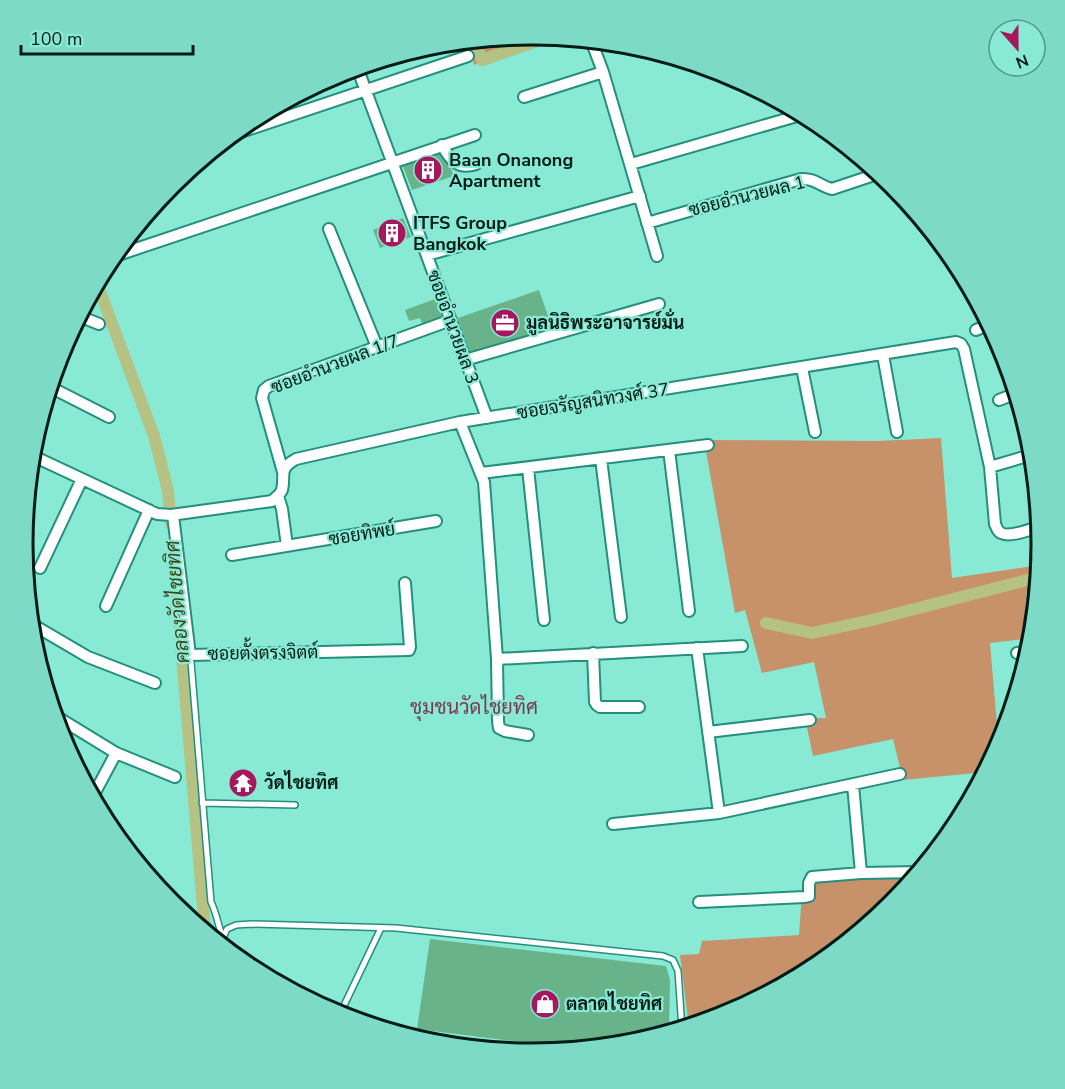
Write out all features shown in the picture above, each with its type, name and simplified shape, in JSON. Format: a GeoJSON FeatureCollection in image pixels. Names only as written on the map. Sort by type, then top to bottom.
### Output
{"type":"FeatureCollection","features":[{"type":"Feature","properties":{"kind":"street"},"geometry":{"type":"LineString","coordinates":[[594,49],[657,256]]}},
{"type":"Feature","properties":{"kind":"street"},"geometry":{"type":"LineString","coordinates":[[261,125],[468,56]]}},
{"type":"Feature","properties":{"kind":"street"},"geometry":{"type":"LineString","coordinates":[[524,97],[603,72]]}},
{"type":"Feature","properties":{"kind":"street","name":"ซอยอำนวยผล 3"},"geometry":{"type":"LineString","coordinates":[[361,76],[487,418]]}},
{"type":"Feature","properties":{"kind":"street"},"geometry":{"type":"LineString","coordinates":[[631,164],[791,118]]}},
{"type":"Feature","properties":{"kind":"street"},"geometry":{"type":"LineString","coordinates":[[128,252],[475,135]]}},
{"type":"Feature","properties":{"kind":"street"},"geometry":{"type":"LineString","coordinates":[[442,145],[447,155],[459,164],[465,166],[476,164]]}},
{"type":"Feature","properties":{"kind":"street","name":"ซอยอำนวยผล 1"},"geometry":{"type":"LineString","coordinates":[[647,223],[801,179],[813,180],[832,189],[870,176]]}},
{"type":"Feature","properties":{"kind":"street"},"geometry":{"type":"LineString","coordinates":[[427,255],[640,196]]}},
{"type":"Feature","properties":{"kind":"street"},"geometry":{"type":"LineString","coordinates":[[329,229],[377,347]]}},
{"type":"Feature","properties":{"kind":"street"},"geometry":{"type":"LineString","coordinates":[[465,360],[659,304]]}},
{"type":"Feature","properties":{"kind":"street"},"geometry":{"type":"LineString","coordinates":[[87,319],[99,324]]}},
{"type":"Feature","properties":{"kind":"street","name":"ซอยอำนวยผล 1/7"},"geometry":{"type":"LineString","coordinates":[[283,472],[262,398],[264,390],[269,386],[450,320]]}},
{"type":"Feature","properties":{"kind":"street"},"geometry":{"type":"LineString","coordinates":[[976,330],[982,328]]}},
{"type":"Feature","properties":{"kind":"street","name":"ซอยจรัญสนิทวงศ์ 37"},"geometry":{"type":"LineString","coordinates":[[283,472],[288,464],[296,459],[460,422],[956,342],[964,349],[990,467],[997,530],[1011,534],[1032,529]]}},
{"type":"Feature","properties":{"kind":"street"},"geometry":{"type":"LineString","coordinates":[[883,354],[897,432]]}},
{"type":"Feature","properties":{"kind":"street"},"geometry":{"type":"LineString","coordinates":[[802,368],[815,432]]}},
{"type":"Feature","properties":{"kind":"street"},"geometry":{"type":"LineString","coordinates":[[58,391],[109,417]]}},
{"type":"Feature","properties":{"kind":"street"},"geometry":{"type":"LineString","coordinates":[[999,400],[1009,396]]}},
{"type":"Feature","properties":{"kind":"street"},"geometry":{"type":"LineString","coordinates":[[460,422],[484,483],[497,659],[499,728],[528,735]]}},
{"type":"Feature","properties":{"kind":"street"},"geometry":{"type":"LineString","coordinates":[[481,473],[708,445]]}},
{"type":"Feature","properties":{"kind":"street"},"geometry":{"type":"LineString","coordinates":[[669,450],[689,611]]}},
{"type":"Feature","properties":{"kind":"street"},"geometry":{"type":"LineString","coordinates":[[990,467],[1024,457]]}},
{"type":"Feature","properties":{"kind":"street"},"geometry":{"type":"LineString","coordinates":[[601,459],[621,617]]}},
{"type":"Feature","properties":{"kind":"street"},"geometry":{"type":"LineString","coordinates":[[41,460],[153,512],[172,515],[272,501],[282,489],[283,472]]}},
{"type":"Feature","properties":{"kind":"street"},"geometry":{"type":"LineString","coordinates":[[528,468],[544,620]]}},
{"type":"Feature","properties":{"kind":"street"},"geometry":{"type":"LineString","coordinates":[[40,568],[82,479]]}},
{"type":"Feature","properties":{"kind":"street"},"geometry":{"type":"LineString","coordinates":[[278,496],[287,546]]}},
{"type":"Feature","properties":{"kind":"street"},"geometry":{"type":"LineString","coordinates":[[106,606],[153,512]]}},
{"type":"Feature","properties":{"kind":"street","name":"ซอยตั้งตรงจิตต์"},"geometry":{"type":"LineString","coordinates":[[172,515],[190,655],[408,650],[410,647],[405,583]]}},
{"type":"Feature","properties":{"kind":"street","name":"ซอยทิพย์"},"geometry":{"type":"LineString","coordinates":[[232,555],[436,521]]}},
{"type":"Feature","properties":{"kind":"street"},"geometry":{"type":"LineString","coordinates":[[41,629],[88,657],[155,683]]}},
{"type":"Feature","properties":{"kind":"street"},"geometry":{"type":"LineString","coordinates":[[497,659],[742,646]]}},
{"type":"Feature","properties":{"kind":"street"},"geometry":{"type":"LineString","coordinates":[[697,648],[719,813]]}},
{"type":"Feature","properties":{"kind":"street"},"geometry":{"type":"LineString","coordinates":[[593,653],[597,705],[639,707]]}},
{"type":"Feature","properties":{"kind":"street"},"geometry":{"type":"LineString","coordinates":[[708,732],[810,720]]}},
{"type":"Feature","properties":{"kind":"street"},"geometry":{"type":"LineString","coordinates":[[66,722],[116,753],[175,777]]}},
{"type":"Feature","properties":{"kind":"street"},"geometry":{"type":"LineString","coordinates":[[97,788],[116,753]]}},
{"type":"Feature","properties":{"kind":"street"},"geometry":{"type":"LineString","coordinates":[[613,824],[719,813],[900,774]]}},
{"type":"Feature","properties":{"kind":"street"},"geometry":{"type":"LineString","coordinates":[[853,784],[861,873]]}},
{"type":"Feature","properties":{"kind":"street"},"geometry":{"type":"LineString","coordinates":[[699,902],[805,897],[809,896],[809,883],[812,877],[910,872]]}},
{"type":"Feature","properties":{"kind":"lane"},"geometry":{"type":"LineString","coordinates":[[191,663],[211,902],[224,937]]}},
{"type":"Feature","properties":{"kind":"lane"},"geometry":{"type":"LineString","coordinates":[[202,803],[295,804]]}},
{"type":"Feature","properties":{"kind":"lane"},"geometry":{"type":"LineString","coordinates":[[224,938],[227,929],[236,925],[251,924],[396,928],[663,956],[672,960],[678,971],[681,1021]]}},
{"type":"Feature","properties":{"kind":"lane"},"geometry":{"type":"LineString","coordinates":[[343,1007],[381,928]]}},
{"type":"Feature","properties":{"kind":"shaded area"},"geometry":{"type":"Polygon","coordinates":[[[521,45],[474,65],[470,49],[521,45]]]}},
{"type":"Feature","properties":{"kind":"shaded area"},"geometry":{"type":"Polygon","coordinates":[[[941,438],[952,578],[1031,566],[1030,592],[1026,593],[1029,604],[1023,639],[990,643],[997,727],[976,773],[903,780],[893,739],[813,756],[805,718],[826,718],[814,662],[762,673],[745,610],[735,613],[704,440],[878,441],[941,438]]]}},
{"type":"Feature","properties":{"kind":"shaded area"},"geometry":{"type":"Polygon","coordinates":[[[905,877],[862,920],[810,960],[724,1006],[688,1019],[680,955],[699,954],[702,941],[799,935],[803,879],[905,877]]]}},
{"type":"Feature","properties":{"kind":"building","name":"Baan Onanong Apartment"},"geometry":{"type":"Polygon","coordinates":[[[443,150],[454,176],[412,190],[402,164],[443,150]]]}},
{"type":"Feature","properties":{"kind":"building","name":"ITFS Group Bangkok"},"geometry":{"type":"Polygon","coordinates":[[[403,218],[411,237],[380,248],[373,230],[403,218]]]}},
{"type":"Feature","properties":{"kind":"building","name":"มูลนิธิพระอาจารย์มั่น"},"geometry":{"type":"Polygon","coordinates":[[[539,290],[552,327],[471,355],[458,318],[539,290]]]}},
{"type":"Feature","properties":{"kind":"building"},"geometry":{"type":"Polygon","coordinates":[[[435,299],[442,317],[422,324],[420,318],[409,321],[405,310],[435,299]]]}},
{"type":"Feature","properties":{"kind":"building","name":"ตลาดไชยทิศ"},"geometry":{"type":"Polygon","coordinates":[[[430,939],[666,966],[670,980],[669,1025],[630,1034],[598,1040],[535,1044],[417,1029],[430,939]]]}},
{"type":"Feature","properties":{"kind":"waterway","name":"คลองวัดไชยทิศ"},"geometry":{"type":"LineString","coordinates":[[477,48],[482,60],[525,45]]}},
{"type":"Feature","properties":{"kind":"waterway","name":"คลองวัดไชยทิศ"},"geometry":{"type":"LineString","coordinates":[[101,293],[154,436],[168,491],[171,524]]}},
{"type":"Feature","properties":{"kind":"waterway","name":"คลองวัดไชยทิศ"},"geometry":{"type":"LineString","coordinates":[[174,560],[204,921]]}},
{"type":"Feature","properties":{"kind":"waterway"},"geometry":{"type":"LineString","coordinates":[[766,623],[812,633],[1031,579]]}},
{"type":"Feature","properties":{"kind":"place","name":"Baan Onanong Apartment"},"geometry":{"type":"Point","coordinates":[428,170]}},
{"type":"Feature","properties":{"kind":"place","name":"ITFS Group Bangkok"},"geometry":{"type":"Point","coordinates":[392,233]}},
{"type":"Feature","properties":{"kind":"place","name":"มูลนิธิพระอาจารย์มั่น"},"geometry":{"type":"Point","coordinates":[505,323]}},
{"type":"Feature","properties":{"kind":"place","name":"วัดไชยทิศ"},"geometry":{"type":"Point","coordinates":[243,783]}},
{"type":"Feature","properties":{"kind":"place","name":"ตลาดไชยทิศ"},"geometry":{"type":"Point","coordinates":[545,1004]}},
{"type":"Feature","properties":{"kind":"district","name":"ชุมชนวัดไชยทิศ"},"geometry":{"type":"Point","coordinates":[474,707]}}]}
